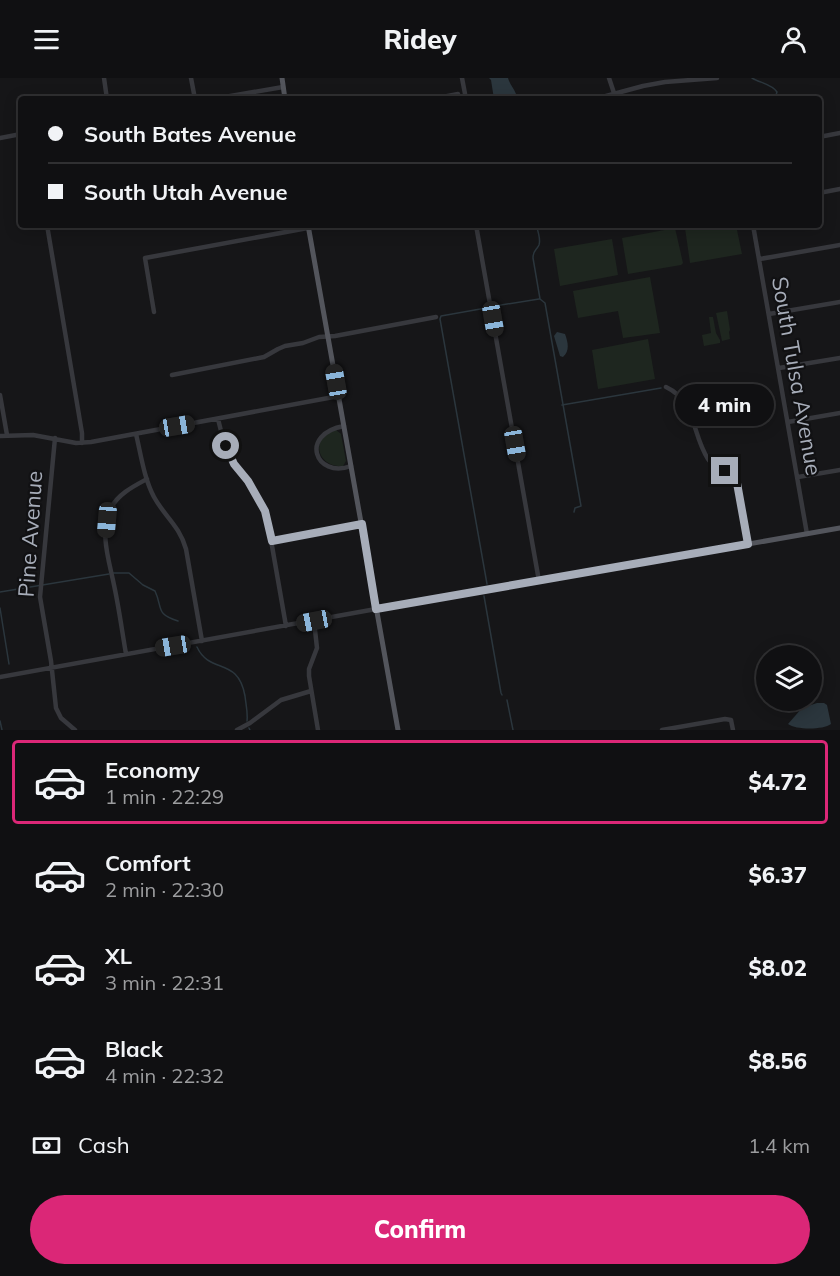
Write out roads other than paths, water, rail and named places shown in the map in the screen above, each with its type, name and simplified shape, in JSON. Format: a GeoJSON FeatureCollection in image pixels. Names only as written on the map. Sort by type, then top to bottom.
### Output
{"type":"FeatureCollection","features":[{"type":"Feature","properties":{"kind":"main road"},"geometry":{"type":"LineString","coordinates":[[281,78],[284,96]]}},
{"type":"Feature","properties":{"kind":"main road"},"geometry":{"type":"LineString","coordinates":[[308,228],[398,730]]}},
{"type":"Feature","properties":{"kind":"main road"},"geometry":{"type":"LineString","coordinates":[[376,609],[840,528]]}},
{"type":"Feature","properties":{"kind":"street"},"geometry":{"type":"LineString","coordinates":[[104,78],[107,96]]}},
{"type":"Feature","properties":{"kind":"street"},"geometry":{"type":"LineString","coordinates":[[191,78],[194,96]]}},
{"type":"Feature","properties":{"kind":"street"},"geometry":{"type":"LineString","coordinates":[[462,78],[465,96]]}},
{"type":"Feature","properties":{"kind":"street"},"geometry":{"type":"LineString","coordinates":[[609,78],[614,93]]}},
{"type":"Feature","properties":{"kind":"street"},"geometry":{"type":"LineString","coordinates":[[604,96],[665,82],[717,78]]}},
{"type":"Feature","properties":{"kind":"street"},"geometry":{"type":"LineString","coordinates":[[230,96],[283,87]]}},
{"type":"Feature","properties":{"kind":"street"},"geometry":{"type":"LineString","coordinates":[[448,96],[458,94]]}},
{"type":"Feature","properties":{"kind":"street"},"geometry":{"type":"LineString","coordinates":[[822,136],[840,133]]}},
{"type":"Feature","properties":{"kind":"street"},"geometry":{"type":"LineString","coordinates":[[0,138],[18,135]]}},
{"type":"Feature","properties":{"kind":"street"},"geometry":{"type":"LineString","coordinates":[[822,192],[840,189]]}},
{"type":"Feature","properties":{"kind":"street"},"geometry":{"type":"LineString","coordinates":[[48,228],[82,443]]}},
{"type":"Feature","properties":{"kind":"street"},"geometry":{"type":"LineString","coordinates":[[154,312],[145,258],[298,228]]}},
{"type":"Feature","properties":{"kind":"street"},"geometry":{"type":"LineString","coordinates":[[477,228],[539,581]]}},
{"type":"Feature","properties":{"kind":"street","name":"South Tulsa Avenue"},"geometry":{"type":"LineString","coordinates":[[754,228],[807,534]]}},
{"type":"Feature","properties":{"kind":"street"},"geometry":{"type":"LineString","coordinates":[[760,259],[840,245]]}},
{"type":"Feature","properties":{"kind":"street"},"geometry":{"type":"LineString","coordinates":[[770,314],[840,302]]}},
{"type":"Feature","properties":{"kind":"street"},"geometry":{"type":"LineString","coordinates":[[171,375],[264,357],[285,346],[319,337],[436,317]]}},
{"type":"Feature","properties":{"kind":"street"},"geometry":{"type":"LineString","coordinates":[[779,368],[840,358]]}},
{"type":"Feature","properties":{"kind":"street"},"geometry":{"type":"LineString","coordinates":[[670,388],[684,400],[708,460],[732,475],[737,483],[748,544]]}},
{"type":"Feature","properties":{"kind":"street"},"geometry":{"type":"LineString","coordinates":[[0,395],[7,435]]}},
{"type":"Feature","properties":{"kind":"street"},"geometry":{"type":"LineString","coordinates":[[0,436],[33,435],[82,443],[339,396]]}},
{"type":"Feature","properties":{"kind":"street"},"geometry":{"type":"LineString","coordinates":[[788,422],[840,413]]}},
{"type":"Feature","properties":{"kind":"street"},"geometry":{"type":"LineString","coordinates":[[218,419],[234,464],[248,481],[265,511],[286,626]]}},
{"type":"Feature","properties":{"kind":"street"},"geometry":{"type":"LineString","coordinates":[[344,426],[324,433],[319,438],[317,455],[323,464],[332,468],[351,466]]}},
{"type":"Feature","properties":{"kind":"street"},"geometry":{"type":"LineString","coordinates":[[136,434],[154,497],[183,537],[202,641]]}},
{"type":"Feature","properties":{"kind":"street","name":"Pine Avenue"},"geometry":{"type":"LineString","coordinates":[[55,438],[40,586],[41,607],[56,708],[61,718],[75,730]]}},
{"type":"Feature","properties":{"kind":"street"},"geometry":{"type":"LineString","coordinates":[[798,477],[840,470]]}},
{"type":"Feature","properties":{"kind":"street"},"geometry":{"type":"LineString","coordinates":[[126,654],[105,536],[112,506],[121,495],[147,479]]}},
{"type":"Feature","properties":{"kind":"street"},"geometry":{"type":"LineString","coordinates":[[272,541],[362,524]]}},
{"type":"Feature","properties":{"kind":"street"},"geometry":{"type":"LineString","coordinates":[[0,677],[376,609]]}},
{"type":"Feature","properties":{"kind":"street"},"geometry":{"type":"LineString","coordinates":[[314,621],[317,648],[309,669],[309,676],[318,730]]}},
{"type":"Feature","properties":{"kind":"street"},"geometry":{"type":"LineString","coordinates":[[237,730],[280,700],[311,691]]}},
{"type":"Feature","properties":{"kind":"street"},"geometry":{"type":"LineString","coordinates":[[662,730],[725,719],[731,720],[734,730]]}},
{"type":"Feature","properties":{"kind":"waterway"},"geometry":{"type":"LineString","coordinates":[[752,78],[775,89],[777,92],[774,96]]}},
{"type":"Feature","properties":{"kind":"waterway"},"geometry":{"type":"LineString","coordinates":[[537,228],[540,243],[533,258],[540,299],[545,303],[581,506],[575,508],[574,512]]}},
{"type":"Feature","properties":{"kind":"waterway"},"geometry":{"type":"LineString","coordinates":[[495,306],[539,299]]}},
{"type":"Feature","properties":{"kind":"waterway"},"geometry":{"type":"LineString","coordinates":[[486,308],[441,316],[440,319],[487,584]]}},
{"type":"Feature","properties":{"kind":"waterway"},"geometry":{"type":"LineString","coordinates":[[562,405],[661,388]]}},
{"type":"Feature","properties":{"kind":"waterway"},"geometry":{"type":"LineString","coordinates":[[113,573],[129,573],[143,585],[155,591],[163,613],[178,621]]}},
{"type":"Feature","properties":{"kind":"waterway"},"geometry":{"type":"LineString","coordinates":[[0,592],[109,574]]}},
{"type":"Feature","properties":{"kind":"waterway"},"geometry":{"type":"LineString","coordinates":[[484,596],[502,695]]}},
{"type":"Feature","properties":{"kind":"waterway"},"geometry":{"type":"LineString","coordinates":[[0,608],[9,664]]}},
{"type":"Feature","properties":{"kind":"waterway"},"geometry":{"type":"LineString","coordinates":[[197,647],[209,661],[236,675],[245,696],[247,721]]}},
{"type":"Feature","properties":{"kind":"waterway"},"geometry":{"type":"LineString","coordinates":[[507,700],[513,730]]}},
{"type":"Feature","properties":{"kind":"waterway"},"geometry":{"type":"LineString","coordinates":[[0,721],[2,730]]}}]}
